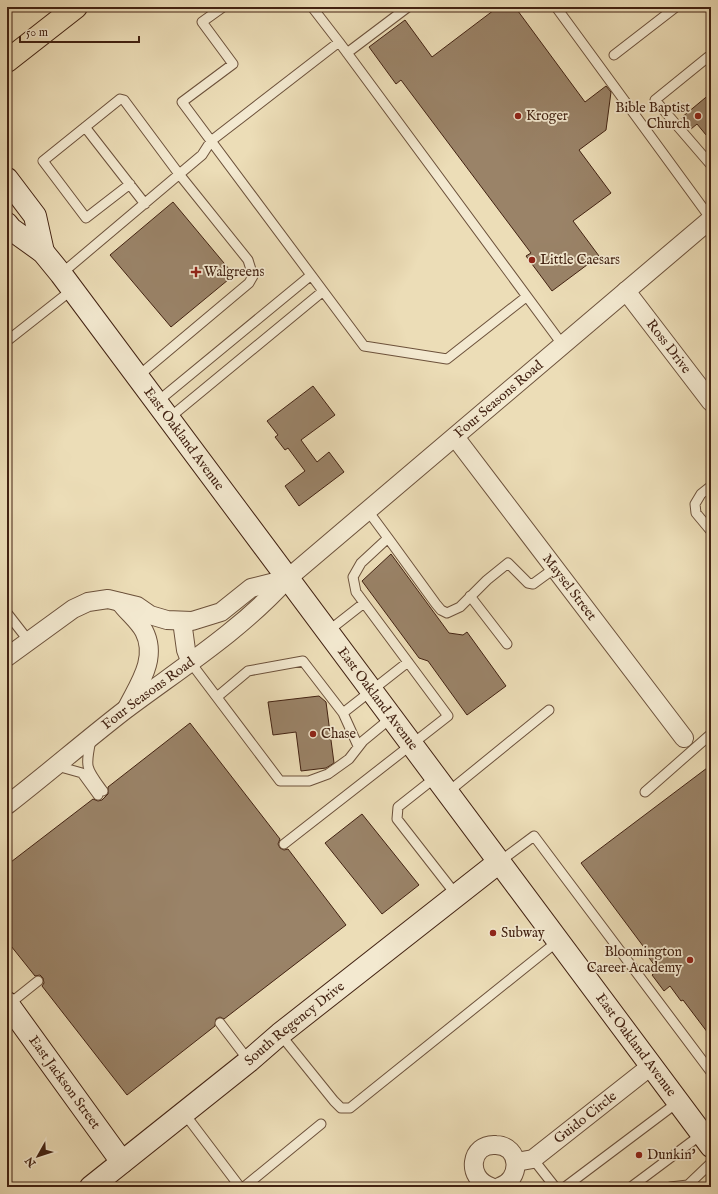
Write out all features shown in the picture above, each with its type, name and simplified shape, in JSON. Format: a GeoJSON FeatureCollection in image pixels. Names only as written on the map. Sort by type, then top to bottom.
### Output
{"type":"FeatureCollection","features":[{"type":"Feature","properties":{"kind":"highway"},"geometry":{"type":"LineString","coordinates":[[7,61],[76,7]]}},
{"type":"Feature","properties":{"kind":"main road","name":"East Oakland Avenue"},"geometry":{"type":"LineString","coordinates":[[7,179],[35,216],[43,252]]}},
{"type":"Feature","properties":{"kind":"main road","name":"East Oakland Avenue"},"geometry":{"type":"LineString","coordinates":[[7,224],[11,230],[43,252],[67,282],[287,579],[707,1140]]}},
{"type":"Feature","properties":{"kind":"main road","name":"South Regency Drive"},"geometry":{"type":"LineString","coordinates":[[91,1187],[249,1061],[280,1034],[499,862]]}},
{"type":"Feature","properties":{"kind":"main road","name":"East Jackson Street"},"geometry":{"type":"LineString","coordinates":[[8,1004],[122,1162]]}},
{"type":"Feature","properties":{"kind":"street","name":"Four Seasons Road"},"geometry":{"type":"LineString","coordinates":[[7,805],[126,710],[191,662],[264,604],[287,579],[711,219]]}},
{"type":"Feature","properties":{"kind":"street","name":"Ross Drive"},"geometry":{"type":"LineString","coordinates":[[626,291],[711,402]]}},
{"type":"Feature","properties":{"kind":"street","name":"Maysel Street"},"geometry":{"type":"LineString","coordinates":[[455,437],[684,738]]}},
{"type":"Feature","properties":{"kind":"street","name":"Four Seasons Road"},"geometry":{"type":"LineString","coordinates":[[7,657],[28,640],[73,609],[88,602],[108,599],[137,606],[156,616],[182,621],[192,621],[221,612],[251,588],[287,579]]}},
{"type":"Feature","properties":{"kind":"street"},"geometry":{"type":"LineString","coordinates":[[120,602],[144,630],[150,651],[148,666],[126,710]]}},
{"type":"Feature","properties":{"kind":"street"},"geometry":{"type":"LineString","coordinates":[[182,621],[186,650],[191,662]]}},
{"type":"Feature","properties":{"kind":"street"},"geometry":{"type":"LineString","coordinates":[[7,791],[32,786]]}},
{"type":"Feature","properties":{"kind":"street","name":"Guido Circle"},"geometry":{"type":"LineString","coordinates":[[524,1160],[651,1066]]}},
{"type":"Feature","properties":{"kind":"street"},"geometry":{"type":"LineString","coordinates":[[491,1187],[479,1181],[473,1169],[476,1154],[488,1146],[502,1146],[524,1160],[510,1182],[499,1187]]}},
{"type":"Feature","properties":{"kind":"lane"},"geometry":{"type":"LineString","coordinates":[[223,7],[202,22],[233,64],[182,102],[310,276],[364,346],[447,359],[526,297]]}},
{"type":"Feature","properties":{"kind":"lane"},"geometry":{"type":"LineString","coordinates":[[312,7],[478,228],[526,297],[562,344]]}},
{"type":"Feature","properties":{"kind":"lane"},"geometry":{"type":"LineString","coordinates":[[347,53],[408,7]]}},
{"type":"Feature","properties":{"kind":"lane"},"geometry":{"type":"LineString","coordinates":[[556,7],[711,219]]}},
{"type":"Feature","properties":{"kind":"lane"},"geometry":{"type":"LineString","coordinates":[[614,55],[676,7]]}},
{"type":"Feature","properties":{"kind":"lane"},"geometry":{"type":"LineString","coordinates":[[7,341],[145,204],[202,155],[211,141],[339,42]]}},
{"type":"Feature","properties":{"kind":"lane"},"geometry":{"type":"LineString","coordinates":[[711,62],[708,57],[655,100],[711,165]]}},
{"type":"Feature","properties":{"kind":"lane"},"geometry":{"type":"LineString","coordinates":[[130,184],[87,218],[43,161],[120,99],[124,100],[179,174],[248,260],[253,276],[249,283],[137,377]]}},
{"type":"Feature","properties":{"kind":"lane"},"geometry":{"type":"LineString","coordinates":[[85,127],[145,204]]}},
{"type":"Feature","properties":{"kind":"lane"},"geometry":{"type":"LineString","coordinates":[[162,411],[310,276]]}},
{"type":"Feature","properties":{"kind":"lane"},"geometry":{"type":"LineString","coordinates":[[162,411],[322,292]]}},
{"type":"Feature","properties":{"kind":"lane"},"geometry":{"type":"LineString","coordinates":[[711,486],[701,494],[695,504],[696,513],[711,531]]}},
{"type":"Feature","properties":{"kind":"lane"},"geometry":{"type":"LineString","coordinates":[[368,511],[441,610],[447,613],[460,607],[470,596],[508,563],[528,583],[533,584],[554,568]]}},
{"type":"Feature","properties":{"kind":"lane"},"geometry":{"type":"LineString","coordinates":[[284,844],[448,716],[356,592],[353,577],[361,563],[388,538]]}},
{"type":"Feature","properties":{"kind":"lane"},"geometry":{"type":"LineString","coordinates":[[470,596],[507,644]]}},
{"type":"Feature","properties":{"kind":"lane"},"geometry":{"type":"LineString","coordinates":[[327,632],[364,603]]}},
{"type":"Feature","properties":{"kind":"lane"},"geometry":{"type":"LineString","coordinates":[[7,613],[28,640]]}},
{"type":"Feature","properties":{"kind":"lane"},"geometry":{"type":"LineString","coordinates":[[217,697],[248,671],[303,661],[343,713],[358,746]]}},
{"type":"Feature","properties":{"kind":"lane"},"geometry":{"type":"LineString","coordinates":[[191,662],[280,781],[309,781],[328,774],[349,759],[363,741],[391,718]]}},
{"type":"Feature","properties":{"kind":"lane"},"geometry":{"type":"LineString","coordinates":[[343,713],[408,662]]}},
{"type":"Feature","properties":{"kind":"lane"},"geometry":{"type":"LineString","coordinates":[[456,896],[397,819],[398,807],[441,785],[549,710]]}},
{"type":"Feature","properties":{"kind":"lane"},"geometry":{"type":"LineString","coordinates":[[645,792],[711,734]]}},
{"type":"Feature","properties":{"kind":"lane"},"geometry":{"type":"LineString","coordinates":[[56,766],[82,773],[100,793],[88,770],[86,760],[91,738]]}},
{"type":"Feature","properties":{"kind":"lane"},"geometry":{"type":"LineString","coordinates":[[499,862],[534,836],[711,1072]]}},
{"type":"Feature","properties":{"kind":"lane"},"geometry":{"type":"LineString","coordinates":[[280,1034],[334,1101],[341,1108],[350,1108],[558,941]]}},
{"type":"Feature","properties":{"kind":"lane"},"geometry":{"type":"LineString","coordinates":[[8,1004],[38,981]]}},
{"type":"Feature","properties":{"kind":"lane"},"geometry":{"type":"LineString","coordinates":[[220,1023],[249,1061]]}},
{"type":"Feature","properties":{"kind":"lane"},"geometry":{"type":"LineString","coordinates":[[565,1187],[678,1102]]}},
{"type":"Feature","properties":{"kind":"lane"},"geometry":{"type":"LineString","coordinates":[[184,1113],[240,1187]]}},
{"type":"Feature","properties":{"kind":"lane"},"geometry":{"type":"LineString","coordinates":[[244,1187],[321,1124]]}},
{"type":"Feature","properties":{"kind":"lane"},"geometry":{"type":"LineString","coordinates":[[631,1187],[707,1140]]}},
{"type":"Feature","properties":{"kind":"lane"},"geometry":{"type":"LineString","coordinates":[[524,1160],[555,1187]]}},
{"type":"Feature","properties":{"kind":"lane"},"geometry":{"type":"LineString","coordinates":[[670,1187],[689,1186],[711,1163]]}},
{"type":"Feature","properties":{"kind":"building","name":"Kroger"},"geometry":{"type":"Polygon","coordinates":[[[498,7],[515,7],[585,102],[606,86],[611,92],[606,130],[579,150],[611,193],[573,221],[599,256],[552,291],[526,256],[531,253],[401,80],[396,84],[369,47],[405,20],[432,57],[498,7]]]}},
{"type":"Feature","properties":{"kind":"building","name":"Bible Baptist Church"},"geometry":{"type":"Polygon","coordinates":[[[711,93],[711,141],[697,124],[691,129],[681,118],[711,93]]]}},
{"type":"Feature","properties":{"kind":"building","name":"Walgreens"},"geometry":{"type":"Polygon","coordinates":[[[173,202],[234,275],[171,327],[110,255],[173,202]]]}},
{"type":"Feature","properties":{"kind":"building"},"geometry":{"type":"Polygon","coordinates":[[[313,386],[335,415],[301,440],[317,462],[329,452],[344,472],[299,506],[285,486],[305,471],[288,448],[285,450],[275,437],[278,435],[267,421],[313,386]]]}},
{"type":"Feature","properties":{"kind":"building"},"geometry":{"type":"Polygon","coordinates":[[[391,554],[449,633],[463,635],[467,632],[506,686],[467,715],[428,661],[419,658],[362,581],[391,554]]]}},
{"type":"Feature","properties":{"kind":"building","name":"Chase"},"geometry":{"type":"Polygon","coordinates":[[[319,696],[326,702],[334,763],[326,768],[301,771],[296,732],[273,735],[268,702],[319,696]]]}},
{"type":"Feature","properties":{"kind":"building"},"geometry":{"type":"Polygon","coordinates":[[[190,723],[280,839],[278,844],[280,848],[284,850],[288,849],[346,925],[224,1019],[220,1017],[216,1019],[215,1026],[127,1095],[42,986],[44,983],[43,978],[40,975],[35,976],[7,941],[7,865],[93,799],[98,801],[102,800],[108,794],[108,787],[190,723]]]}},
{"type":"Feature","properties":{"kind":"building"},"geometry":{"type":"Polygon","coordinates":[[[711,765],[711,1037],[683,1000],[681,1001],[670,986],[664,991],[652,975],[658,970],[647,955],[649,954],[581,863],[711,765]]]}},
{"type":"Feature","properties":{"kind":"building"},"geometry":{"type":"Polygon","coordinates":[[[362,814],[419,885],[382,914],[325,843],[362,814]]]}},
{"type":"Feature","properties":{"kind":"place","name":"Kroger"},"geometry":{"type":"Point","coordinates":[518,116]}},
{"type":"Feature","properties":{"kind":"place","name":"Bible Baptist Church"},"geometry":{"type":"Point","coordinates":[698,116]}},
{"type":"Feature","properties":{"kind":"place","name":"Little Caesars"},"geometry":{"type":"Point","coordinates":[532,260]}},
{"type":"Feature","properties":{"kind":"place","name":"Walgreens"},"geometry":{"type":"Point","coordinates":[196,272]}},
{"type":"Feature","properties":{"kind":"place","name":"Chase"},"geometry":{"type":"Point","coordinates":[313,734]}},
{"type":"Feature","properties":{"kind":"place","name":"Subway"},"geometry":{"type":"Point","coordinates":[493,933]}},
{"type":"Feature","properties":{"kind":"place","name":"Bloomington Career Academy"},"geometry":{"type":"Point","coordinates":[690,960]}},
{"type":"Feature","properties":{"kind":"place","name":"Dunkin'"},"geometry":{"type":"Point","coordinates":[639,1155]}}]}
